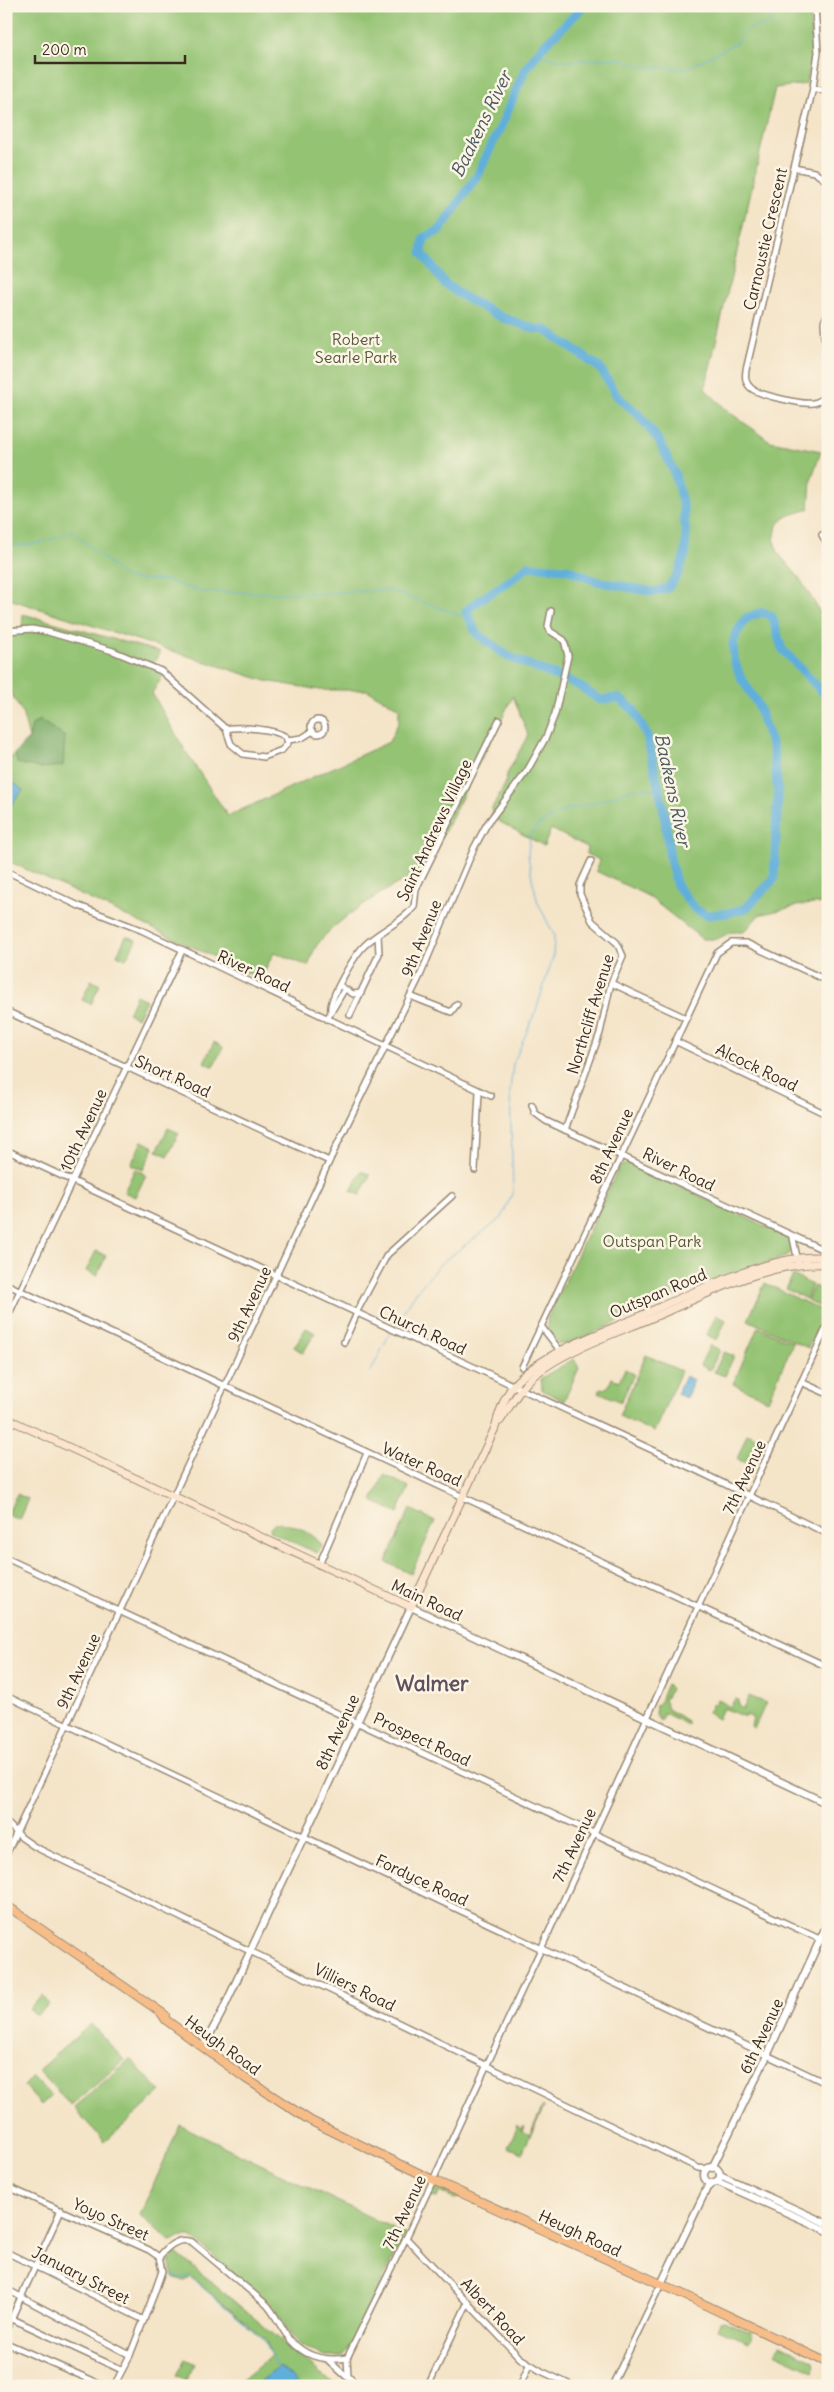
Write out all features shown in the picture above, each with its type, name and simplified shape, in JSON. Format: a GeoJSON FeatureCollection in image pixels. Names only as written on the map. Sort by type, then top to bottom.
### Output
{"type":"FeatureCollection","features":[{"type":"Feature","properties":{"kind":"main road","name":"Outspan Road"},"geometry":{"type":"LineString","coordinates":[[513,1386],[532,1368],[719,1282],[797,1261],[828,1258]]}},
{"type":"Feature","properties":{"kind":"main road","name":"Outspan Road"},"geometry":{"type":"LineString","coordinates":[[797,1261],[828,1264]]}},
{"type":"Feature","properties":{"kind":"main road","name":"Outspan Road"},"geometry":{"type":"LineString","coordinates":[[521,1390],[535,1375],[563,1354]]}},
{"type":"Feature","properties":{"kind":"main road","name":"8th Avenue"},"geometry":{"type":"LineString","coordinates":[[411,1607],[513,1386]]}},
{"type":"Feature","properties":{"kind":"main road","name":"8th Avenue"},"geometry":{"type":"LineString","coordinates":[[495,1428],[521,1390]]}},
{"type":"Feature","properties":{"kind":"main road","name":"Main Road"},"geometry":{"type":"LineString","coordinates":[[9,1420],[411,1607]]}},
{"type":"Feature","properties":{"kind":"main road","name":"Heugh Road"},"geometry":{"type":"LineString","coordinates":[[6,1905],[162,2014],[204,2046],[321,2126],[828,2363]]}},
{"type":"Feature","properties":{"kind":"street","name":"Carnoustie Crescent"},"geometry":{"type":"LineString","coordinates":[[815,6],[818,52],[813,88],[746,370],[746,379],[751,388],[758,392],[808,404],[820,401],[826,394],[828,387]]}},
{"type":"Feature","properties":{"kind":"street"},"geometry":{"type":"LineString","coordinates":[[813,88],[828,92]]}},
{"type":"Feature","properties":{"kind":"street"},"geometry":{"type":"LineString","coordinates":[[794,168],[814,172],[828,182]]}},
{"type":"Feature","properties":{"kind":"street"},"geometry":{"type":"LineString","coordinates":[[828,313],[824,322],[828,381]]}},
{"type":"Feature","properties":{"kind":"street"},"geometry":{"type":"LineString","coordinates":[[822,536],[828,545]]}},
{"type":"Feature","properties":{"kind":"street","name":"9th Avenue"},"geometry":{"type":"LineString","coordinates":[[6,1855],[330,1161],[410,996],[429,955],[454,891],[482,832],[526,771],[552,722],[568,656],[564,640],[549,629],[547,622],[551,611]]}},
{"type":"Feature","properties":{"kind":"street"},"geometry":{"type":"LineString","coordinates":[[6,630],[32,629],[48,632],[113,651],[154,668],[168,676],[226,729],[229,740],[243,754],[253,757],[274,754],[285,748],[288,740]]}},
{"type":"Feature","properties":{"kind":"street","name":"Saint Andrews Village"},"geometry":{"type":"LineString","coordinates":[[331,1011],[330,1006],[340,982],[362,947],[415,906],[416,889],[499,720]]}},
{"type":"Feature","properties":{"kind":"street"},"geometry":{"type":"LineString","coordinates":[[226,729],[237,727],[273,733],[285,736],[288,740]]}},
{"type":"Feature","properties":{"kind":"street"},"geometry":{"type":"LineString","coordinates":[[288,740],[302,738],[313,730]]}},
{"type":"Feature","properties":{"kind":"street","name":"Northcliff Avenue"},"geometry":{"type":"LineString","coordinates":[[565,1130],[600,1033],[611,983],[623,958],[622,950],[592,921],[579,891],[591,861]]}},
{"type":"Feature","properties":{"kind":"street","name":"River Road"},"geometry":{"type":"LineString","coordinates":[[6,871],[79,906],[141,930],[479,1092],[491,1096]]}},
{"type":"Feature","properties":{"kind":"street"},"geometry":{"type":"LineString","coordinates":[[350,1015],[379,954],[378,935]]}},
{"type":"Feature","properties":{"kind":"street","name":"8th Avenue"},"geometry":{"type":"LineString","coordinates":[[522,1367],[717,953],[731,942],[746,943],[828,981]]}},
{"type":"Feature","properties":{"kind":"street","name":"10th Avenue"},"geometry":{"type":"LineString","coordinates":[[6,1320],[182,951]]}},
{"type":"Feature","properties":{"kind":"street"},"geometry":{"type":"LineString","coordinates":[[340,982],[344,990],[353,994],[361,992]]}},
{"type":"Feature","properties":{"kind":"street"},"geometry":{"type":"LineString","coordinates":[[611,983],[686,1018]]}},
{"type":"Feature","properties":{"kind":"street","name":"Saint Andrews Village"},"geometry":{"type":"LineString","coordinates":[[327,1019],[344,990]]}},
{"type":"Feature","properties":{"kind":"street"},"geometry":{"type":"LineString","coordinates":[[410,996],[451,1012],[458,1004]]}},
{"type":"Feature","properties":{"kind":"street","name":"Short Road"},"geometry":{"type":"LineString","coordinates":[[6,1011],[330,1161]]}},
{"type":"Feature","properties":{"kind":"street","name":"Alcock Road"},"geometry":{"type":"LineString","coordinates":[[675,1041],[828,1115]]}},
{"type":"Feature","properties":{"kind":"street"},"geometry":{"type":"LineString","coordinates":[[475,1170],[479,1092]]}},
{"type":"Feature","properties":{"kind":"street","name":"River Road"},"geometry":{"type":"LineString","coordinates":[[532,1105],[538,1116],[565,1130],[622,1155],[793,1238],[828,1252]]}},
{"type":"Feature","properties":{"kind":"street","name":"Church Road"},"geometry":{"type":"LineString","coordinates":[[6,1150],[828,1534]]}},
{"type":"Feature","properties":{"kind":"street"},"geometry":{"type":"LineString","coordinates":[[618,1164],[634,1161]]}},
{"type":"Feature","properties":{"kind":"street"},"geometry":{"type":"LineString","coordinates":[[344,1342],[356,1313],[387,1255],[452,1196]]}},
{"type":"Feature","properties":{"kind":"street"},"geometry":{"type":"LineString","coordinates":[[793,1238],[797,1261]]}},
{"type":"Feature","properties":{"kind":"street","name":"Water Road"},"geometry":{"type":"LineString","coordinates":[[6,1284],[828,1667]]}},
{"type":"Feature","properties":{"kind":"street","name":"7th Avenue"},"geometry":{"type":"LineString","coordinates":[[350,2378],[347,2358],[406,2238],[485,2065],[541,1949],[828,1324]]}},
{"type":"Feature","properties":{"kind":"street"},"geometry":{"type":"LineString","coordinates":[[541,1326],[563,1354]]}},
{"type":"Feature","properties":{"kind":"street"},"geometry":{"type":"LineString","coordinates":[[801,1382],[828,1394]]}},
{"type":"Feature","properties":{"kind":"street"},"geometry":{"type":"LineString","coordinates":[[319,1565],[367,1453]]}},
{"type":"Feature","properties":{"kind":"street","name":"Prospect Road"},"geometry":{"type":"LineString","coordinates":[[6,1558],[828,1943]]}},
{"type":"Feature","properties":{"kind":"street","name":"8th Avenue"},"geometry":{"type":"LineString","coordinates":[[204,2046],[250,1952],[411,1607]]}},
{"type":"Feature","properties":{"kind":"street","name":"Main Road"},"geometry":{"type":"LineString","coordinates":[[411,1607],[828,1804]]}},
{"type":"Feature","properties":{"kind":"street","name":"Fordyce Road"},"geometry":{"type":"LineString","coordinates":[[6,1696],[303,1838],[828,2084]]}},
{"type":"Feature","properties":{"kind":"street","name":"Villiers Road"},"geometry":{"type":"LineString","coordinates":[[6,1822],[35,1847],[698,2168],[711,2177],[828,2231]]}},
{"type":"Feature","properties":{"kind":"street","name":"6th Avenue"},"geometry":{"type":"LineString","coordinates":[[612,2386],[711,2177],[828,1922]]}},
{"type":"Feature","properties":{"kind":"street","name":"Villiers Road"},"geometry":{"type":"LineString","coordinates":[[711,2177],[828,2224]]}},
{"type":"Feature","properties":{"kind":"street","name":"Yoyo Street"},"geometry":{"type":"LineString","coordinates":[[6,2186],[149,2250],[159,2257],[162,2271],[130,2354],[114,2386]]}},
{"type":"Feature","properties":{"kind":"street"},"geometry":{"type":"LineString","coordinates":[[6,2330],[9,2317],[22,2298],[61,2210]]}},
{"type":"Feature","properties":{"kind":"street","name":"Albert Road"},"geometry":{"type":"LineString","coordinates":[[406,2238],[513,2351],[529,2364],[573,2386]]}},
{"type":"Feature","properties":{"kind":"street"},"geometry":{"type":"LineString","coordinates":[[159,2257],[176,2241],[185,2239],[192,2242],[267,2305],[275,2314],[285,2333],[298,2347],[329,2361],[342,2375],[350,2378],[358,2386]]}},
{"type":"Feature","properties":{"kind":"street","name":"January Street"},"geometry":{"type":"LineString","coordinates":[[6,2252],[144,2320]]}},
{"type":"Feature","properties":{"kind":"street"},"geometry":{"type":"LineString","coordinates":[[6,2289],[130,2354]]}},
{"type":"Feature","properties":{"kind":"street"},"geometry":{"type":"LineString","coordinates":[[428,2386],[468,2302]]}},
{"type":"Feature","properties":{"kind":"street"},"geometry":{"type":"LineString","coordinates":[[9,2317],[122,2370]]}},
{"type":"Feature","properties":{"kind":"street"},"geometry":{"type":"LineString","coordinates":[[6,2343],[105,2386]]}},
{"type":"Feature","properties":{"kind":"street"},"geometry":{"type":"LineString","coordinates":[[329,2361],[347,2358]]}},
{"type":"Feature","properties":{"kind":"street"},"geometry":{"type":"LineString","coordinates":[[520,2386],[529,2364]]}},
{"type":"Feature","properties":{"kind":"street"},"geometry":{"type":"LineString","coordinates":[[6,2380],[18,2386]]}},
{"type":"Feature","properties":{"kind":"green space","name":"Robert Searle Park"},"geometry":{"type":"Polygon","coordinates":[[[6,6],[810,6],[812,47],[806,84],[775,88],[705,389],[729,412],[770,441],[821,451],[811,480],[809,509],[787,516],[777,525],[774,541],[778,553],[800,579],[828,625],[828,903],[801,905],[759,915],[744,932],[731,932],[717,939],[702,939],[648,896],[596,871],[600,860],[586,854],[587,847],[551,829],[544,846],[491,817],[492,808],[505,784],[507,774],[528,735],[513,696],[425,870],[383,892],[338,924],[317,945],[308,966],[274,952],[261,979],[6,860],[6,755],[12,757],[29,738],[22,712],[6,685],[6,631],[22,629],[23,614],[160,652],[152,667],[165,673],[152,693],[186,752],[228,816],[389,742],[399,721],[399,708],[367,690],[320,690],[266,681],[6,598],[6,6]]]}},
{"type":"Feature","properties":{"kind":"green space"},"geometry":{"type":"Polygon","coordinates":[[[40,720],[65,737],[63,766],[39,768],[17,763],[15,753],[29,738],[32,725],[40,720]]]}},
{"type":"Feature","properties":{"kind":"green space"},"geometry":{"type":"Polygon","coordinates":[[[126,936],[136,940],[126,959],[117,955],[126,936]]]}},
{"type":"Feature","properties":{"kind":"green space"},"geometry":{"type":"Polygon","coordinates":[[[91,980],[100,985],[91,1004],[82,1000],[91,980]]]}},
{"type":"Feature","properties":{"kind":"green space"},"geometry":{"type":"Polygon","coordinates":[[[136,995],[146,1000],[137,1018],[128,1013],[136,995]]]}},
{"type":"Feature","properties":{"kind":"green space"},"geometry":{"type":"Polygon","coordinates":[[[214,1042],[223,1047],[213,1067],[204,1062],[214,1042]]]}},
{"type":"Feature","properties":{"kind":"green space"},"geometry":{"type":"Polygon","coordinates":[[[168,1128],[179,1133],[168,1156],[157,1151],[168,1128]]]}},
{"type":"Feature","properties":{"kind":"green space"},"geometry":{"type":"Polygon","coordinates":[[[142,1141],[154,1147],[143,1170],[131,1164],[142,1141]]]}},
{"type":"Feature","properties":{"kind":"green space","name":"Outspan Park"},"geometry":{"type":"Polygon","coordinates":[[[629,1163],[788,1237],[792,1241],[792,1250],[788,1256],[708,1282],[568,1344],[559,1344],[548,1331],[547,1319],[619,1167],[629,1163]]]}},
{"type":"Feature","properties":{"kind":"green space"},"geometry":{"type":"Polygon","coordinates":[[[135,1169],[146,1175],[135,1197],[124,1192],[135,1169]]]}},
{"type":"Feature","properties":{"kind":"green space"},"geometry":{"type":"Polygon","coordinates":[[[361,1171],[370,1175],[360,1195],[351,1191],[361,1171]]]}},
{"type":"Feature","properties":{"kind":"green space"},"geometry":{"type":"Polygon","coordinates":[[[96,1251],[106,1256],[97,1276],[86,1271],[96,1251]]]}},
{"type":"Feature","properties":{"kind":"green space"},"geometry":{"type":"Polygon","coordinates":[[[793,1275],[812,1285],[806,1299],[786,1289],[793,1275]]]}},
{"type":"Feature","properties":{"kind":"green space"},"geometry":{"type":"Polygon","coordinates":[[[765,1283],[825,1312],[808,1348],[748,1320],[765,1283]]]}},
{"type":"Feature","properties":{"kind":"green space"},"geometry":{"type":"Polygon","coordinates":[[[814,1286],[828,1293],[827,1310],[807,1300],[814,1286]]]}},
{"type":"Feature","properties":{"kind":"green space"},"geometry":{"type":"Polygon","coordinates":[[[716,1315],[726,1320],[717,1340],[707,1335],[716,1315]]]}},
{"type":"Feature","properties":{"kind":"green space"},"geometry":{"type":"Polygon","coordinates":[[[758,1327],[793,1343],[768,1400],[733,1384],[758,1327]]]}},
{"type":"Feature","properties":{"kind":"green space"},"geometry":{"type":"Polygon","coordinates":[[[306,1328],[315,1333],[303,1353],[294,1347],[306,1328]]]}},
{"type":"Feature","properties":{"kind":"green space"},"geometry":{"type":"Polygon","coordinates":[[[710,1345],[720,1350],[710,1370],[700,1365],[710,1345]]]}},
{"type":"Feature","properties":{"kind":"green space"},"geometry":{"type":"Polygon","coordinates":[[[724,1352],[734,1356],[725,1376],[714,1372],[724,1352]]]}},
{"type":"Feature","properties":{"kind":"green space"},"geometry":{"type":"Polygon","coordinates":[[[646,1355],[681,1371],[654,1432],[619,1416],[646,1355]]]}},
{"type":"Feature","properties":{"kind":"green space"},"geometry":{"type":"Polygon","coordinates":[[[574,1359],[579,1368],[564,1401],[542,1390],[541,1378],[574,1359]]]}},
{"type":"Feature","properties":{"kind":"green space"},"geometry":{"type":"Polygon","coordinates":[[[625,1369],[634,1374],[621,1402],[599,1392],[601,1388],[604,1389],[609,1386],[612,1378],[619,1381],[625,1369]]]}},
{"type":"Feature","properties":{"kind":"green space"},"geometry":{"type":"Polygon","coordinates":[[[747,1434],[766,1443],[754,1467],[737,1459],[747,1434]]]}},
{"type":"Feature","properties":{"kind":"green space"},"geometry":{"type":"Polygon","coordinates":[[[384,1475],[409,1487],[398,1513],[372,1501],[384,1475]]]}},
{"type":"Feature","properties":{"kind":"green space"},"geometry":{"type":"Polygon","coordinates":[[[17,1494],[28,1499],[19,1520],[7,1515],[17,1494]]]}},
{"type":"Feature","properties":{"kind":"green space"},"geometry":{"type":"Polygon","coordinates":[[[410,1509],[435,1521],[411,1574],[386,1562],[410,1509]]]}},
{"type":"Feature","properties":{"kind":"green space"},"geometry":{"type":"Polygon","coordinates":[[[274,1523],[287,1524],[302,1529],[315,1537],[322,1547],[317,1553],[271,1532],[270,1528],[274,1523]]]}},
{"type":"Feature","properties":{"kind":"green space"},"geometry":{"type":"Polygon","coordinates":[[[667,1684],[671,1689],[664,1700],[668,1709],[687,1721],[687,1724],[664,1713],[660,1721],[655,1715],[656,1705],[660,1701],[667,1684]]]}},
{"type":"Feature","properties":{"kind":"green space"},"geometry":{"type":"Polygon","coordinates":[[[749,1696],[766,1703],[754,1729],[751,1727],[753,1718],[746,1715],[745,1717],[723,1708],[718,1719],[708,1713],[717,1699],[730,1707],[735,1699],[738,1700],[738,1706],[743,1709],[749,1696]]]}},
{"type":"Feature","properties":{"kind":"green space"},"geometry":{"type":"Polygon","coordinates":[[[43,1996],[49,2004],[36,2016],[29,2008],[43,1996]]]}},
{"type":"Feature","properties":{"kind":"green space"},"geometry":{"type":"Polygon","coordinates":[[[91,2024],[124,2060],[71,2106],[38,2070],[91,2024]]]}},
{"type":"Feature","properties":{"kind":"green space"},"geometry":{"type":"Polygon","coordinates":[[[130,2059],[161,2092],[105,2142],[74,2108],[130,2059]]]}},
{"type":"Feature","properties":{"kind":"green space"},"geometry":{"type":"Polygon","coordinates":[[[33,2077],[51,2096],[41,2105],[24,2086],[33,2077]]]}},
{"type":"Feature","properties":{"kind":"green space"},"geometry":{"type":"Polygon","coordinates":[[[543,2106],[522,2153],[508,2147],[518,2125],[522,2130],[523,2126],[525,2127],[523,2131],[530,2135],[543,2106]]]}},
{"type":"Feature","properties":{"kind":"green space"},"geometry":{"type":"Polygon","coordinates":[[[180,2125],[405,2234],[363,2322],[348,2351],[342,2357],[324,2357],[299,2343],[290,2334],[275,2308],[191,2237],[181,2237],[170,2241],[140,2215],[180,2125]]]}},
{"type":"Feature","properties":{"kind":"green space"},"geometry":{"type":"Polygon","coordinates":[[[437,2185],[460,2197],[455,2199],[449,2197],[446,2192],[446,2195],[439,2192],[437,2197],[430,2196],[433,2188],[437,2185]]]}},
{"type":"Feature","properties":{"kind":"green space"},"geometry":{"type":"Polygon","coordinates":[[[175,2252],[336,2386],[235,2386],[271,2356],[266,2340],[191,2277],[185,2281],[173,2277],[170,2262],[175,2252]]]}},
{"type":"Feature","properties":{"kind":"green space"},"geometry":{"type":"Polygon","coordinates":[[[724,2321],[753,2333],[749,2342],[717,2329],[720,2322],[724,2321]]]}},
{"type":"Feature","properties":{"kind":"green space"},"geometry":{"type":"Polygon","coordinates":[[[780,2345],[814,2361],[813,2371],[774,2353],[780,2345]]]}},
{"type":"Feature","properties":{"kind":"green space"},"geometry":{"type":"Polygon","coordinates":[[[185,2359],[195,2364],[186,2380],[176,2375],[185,2359]]]}},
{"type":"Feature","properties":{"kind":"water"},"geometry":{"type":"Polygon","coordinates":[[[6,777],[23,790],[11,806],[6,804],[6,777]]]}},
{"type":"Feature","properties":{"kind":"water"},"geometry":{"type":"Polygon","coordinates":[[[685,1376],[694,1380],[686,1398],[677,1394],[685,1376]]]}},
{"type":"Feature","properties":{"kind":"water"},"geometry":{"type":"Polygon","coordinates":[[[280,2367],[301,2386],[256,2386],[280,2367]]]}},
{"type":"Feature","properties":{"kind":"waterway","name":"Baakens River"},"geometry":{"type":"LineString","coordinates":[[584,6],[542,47],[525,70],[477,176],[440,230],[424,238],[422,253],[445,284],[462,296],[501,317],[535,329],[546,330],[600,368],[617,396],[638,414],[659,441],[675,474],[683,506],[686,536],[685,554],[679,572],[668,588],[653,592],[596,581],[567,569],[528,566],[513,579],[466,611],[477,634],[509,657],[576,684],[600,700],[618,698],[633,709],[647,736],[664,812],[670,859],[677,886],[695,909],[707,915],[728,913],[746,908],[774,879],[778,793],[773,749],[757,703],[740,676],[734,659],[733,644],[736,634],[746,618],[762,612],[772,616],[782,649],[828,698]]}},
{"type":"Feature","properties":{"kind":"waterway"},"geometry":{"type":"LineString","coordinates":[[538,55],[569,61],[620,58],[644,67],[687,68],[736,43],[742,34],[754,26],[768,25],[772,21],[768,15],[770,6]]}},
{"type":"Feature","properties":{"kind":"waterway"},"geometry":{"type":"LineString","coordinates":[[6,544],[24,545],[40,543],[72,531],[127,579],[164,580],[203,592],[320,593],[388,590],[469,618]]}},
{"type":"Feature","properties":{"kind":"waterway"},"geometry":{"type":"LineString","coordinates":[[393,1328],[417,1291],[441,1263],[502,1218],[513,1191],[510,1091],[513,1064],[536,1010],[553,957],[554,935],[538,903],[532,878],[528,855],[530,835],[538,825],[565,810],[610,798],[634,788],[660,791]]}},
{"type":"Feature","properties":{"kind":"waterway"},"geometry":{"type":"LineString","coordinates":[[370,1373],[391,1331]]}},
{"type":"Feature","properties":{"kind":"waterway"},"geometry":{"type":"LineString","coordinates":[[155,2299],[159,2297],[170,2275],[180,2278],[189,2276],[264,2340],[277,2368]]}},
{"type":"Feature","properties":{"kind":"district","name":"Walmer"},"geometry":{"type":"Point","coordinates":[432,1683]}}]}
